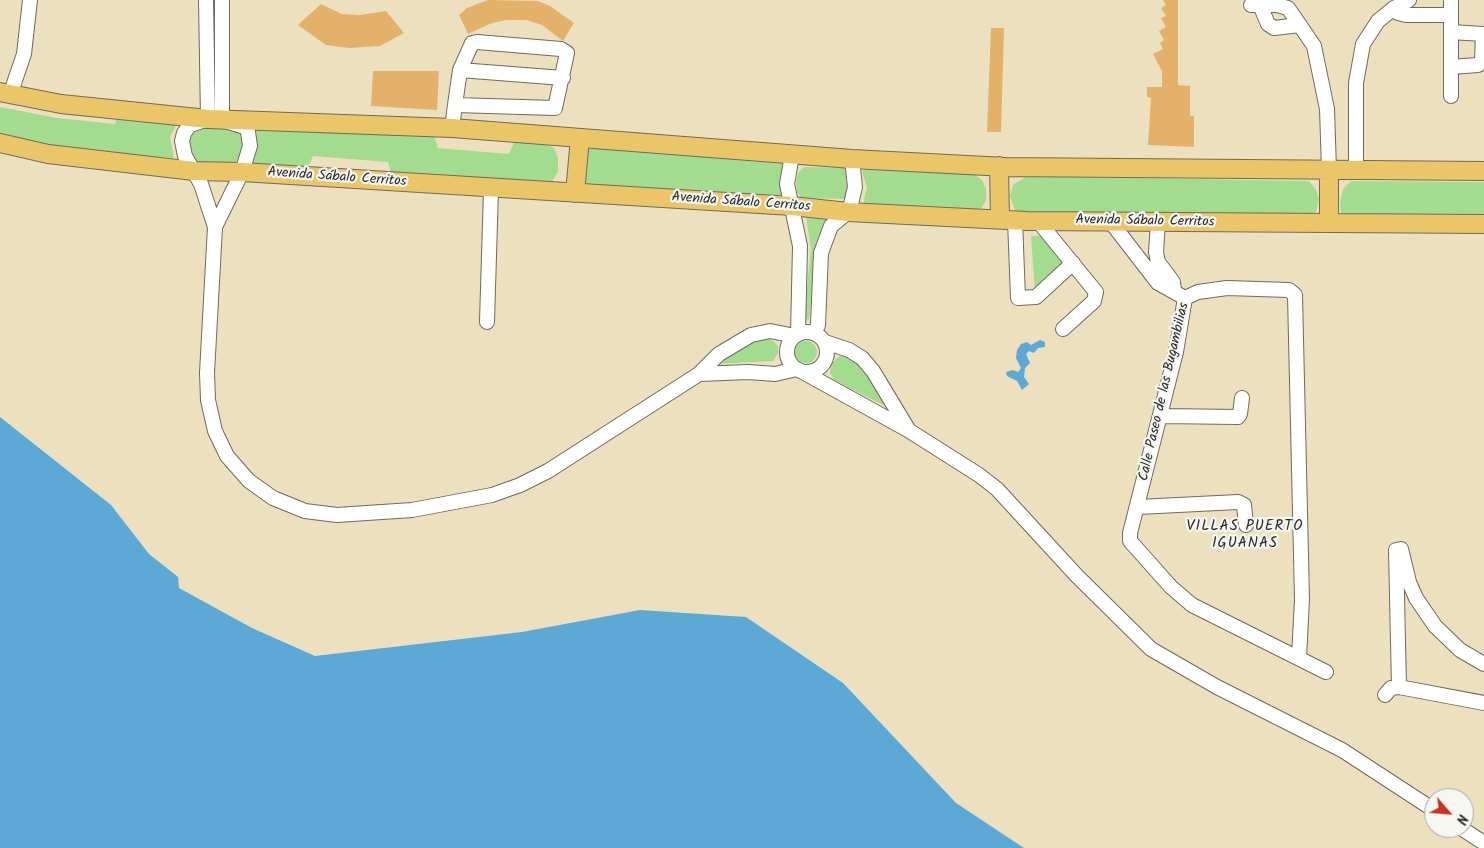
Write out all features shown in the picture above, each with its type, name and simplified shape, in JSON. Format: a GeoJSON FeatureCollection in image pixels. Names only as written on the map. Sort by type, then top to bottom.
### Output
{"type":"FeatureCollection","features":[{"type":"Feature","properties":{"kind":"main road"},"geometry":{"type":"LineString","coordinates":[[5,94],[61,104],[215,120],[452,128],[852,159],[999,166],[1484,171]]}},
{"type":"Feature","properties":{"kind":"main road"},"geometry":{"type":"LineString","coordinates":[[575,193],[580,138]]}},
{"type":"Feature","properties":{"kind":"main road","name":"Avenida Sábalo Cerritos"},"geometry":{"type":"LineString","coordinates":[[0,143],[48,154],[194,171],[242,172],[792,206],[848,212],[1038,221],[1484,224]]}},
{"type":"Feature","properties":{"kind":"main road"},"geometry":{"type":"LineString","coordinates":[[999,166],[1007,220]]}},
{"type":"Feature","properties":{"kind":"main road"},"geometry":{"type":"LineString","coordinates":[[1329,170],[1329,223]]}},
{"type":"Feature","properties":{"kind":"street"},"geometry":{"type":"LineString","coordinates":[[5,94],[24,54],[30,0]]}},
{"type":"Feature","properties":{"kind":"street"},"geometry":{"type":"LineString","coordinates":[[206,0],[215,120]]}},
{"type":"Feature","properties":{"kind":"street"},"geometry":{"type":"LineString","coordinates":[[215,120],[222,0]]}},
{"type":"Feature","properties":{"kind":"street"},"geometry":{"type":"LineString","coordinates":[[1356,170],[1355,110],[1359,59],[1363,44],[1378,21],[1408,0]]}},
{"type":"Feature","properties":{"kind":"street"},"geometry":{"type":"LineString","coordinates":[[1451,96],[1452,0]]}},
{"type":"Feature","properties":{"kind":"street"},"geometry":{"type":"LineString","coordinates":[[1300,25],[1274,28],[1268,24],[1256,5],[1288,8],[1300,25],[1314,46],[1324,90],[1329,170]]}},
{"type":"Feature","properties":{"kind":"street"},"geometry":{"type":"LineString","coordinates":[[1394,8],[1398,13],[1406,15],[1451,15]]}},
{"type":"Feature","properties":{"kind":"street"},"geometry":{"type":"LineString","coordinates":[[1451,32],[1482,34],[1482,62],[1478,65],[1451,67]]}},
{"type":"Feature","properties":{"kind":"street"},"geometry":{"type":"LineString","coordinates":[[452,128],[455,105],[460,70],[469,47],[477,42],[564,50],[567,53],[557,106],[552,110],[455,105]]}},
{"type":"Feature","properties":{"kind":"street"},"geometry":{"type":"LineString","coordinates":[[460,70],[563,78]]}},
{"type":"Feature","properties":{"kind":"street"},"geometry":{"type":"LineString","coordinates":[[215,227],[242,172],[250,146],[248,132],[245,127],[215,120],[190,124],[182,136],[183,150],[200,184],[215,227],[207,373],[208,400],[212,424],[227,456],[249,481],[273,498],[305,512],[321,515],[379,514],[449,505],[501,492],[548,471],[699,374],[719,354],[750,335],[770,331],[820,338],[850,350],[862,358],[873,371],[908,430]]}},
{"type":"Feature","properties":{"kind":"street"},"geometry":{"type":"LineString","coordinates":[[792,155],[788,184],[800,246],[797,335],[788,346],[788,359],[800,370],[908,430],[980,475],[997,489],[1077,576],[1151,650],[1217,687],[1342,750],[1424,803]]}},
{"type":"Feature","properties":{"kind":"street"},"geometry":{"type":"LineString","coordinates":[[699,374],[748,372],[775,374],[800,370],[816,370],[825,361],[827,355],[820,338],[818,325],[821,253],[832,226],[848,212],[854,187],[852,159]]}},
{"type":"Feature","properties":{"kind":"street"},"geometry":{"type":"LineString","coordinates":[[487,322],[491,188]]}},
{"type":"Feature","properties":{"kind":"street"},"geometry":{"type":"LineString","coordinates":[[1007,220],[1018,298],[1036,297],[1073,264]]}},
{"type":"Feature","properties":{"kind":"street"},"geometry":{"type":"LineString","coordinates":[[1038,221],[1096,292],[1097,298],[1063,329]]}},
{"type":"Feature","properties":{"kind":"street","name":"Calle Paseo de las Bugambilias"},"geometry":{"type":"LineString","coordinates":[[1110,221],[1152,265],[1165,288],[1179,294],[1228,288],[1289,290],[1295,295],[1302,599],[1299,658]]}},
{"type":"Feature","properties":{"kind":"street"},"geometry":{"type":"LineString","coordinates":[[1152,265],[1156,252],[1158,222]]}},
{"type":"Feature","properties":{"kind":"street","name":"Calle Paseo de las Bugambilias"},"geometry":{"type":"LineString","coordinates":[[1179,294],[1176,352],[1130,542],[1171,587],[1192,605],[1254,638],[1326,672]]}},
{"type":"Feature","properties":{"kind":"street"},"geometry":{"type":"LineString","coordinates":[[1161,416],[1238,417],[1242,398]]}},
{"type":"Feature","properties":{"kind":"street"},"geometry":{"type":"LineString","coordinates":[[1138,506],[1242,503],[1246,525]]}},
{"type":"Feature","properties":{"kind":"street"},"geometry":{"type":"LineString","coordinates":[[1399,688],[1396,550],[1401,549],[1407,574],[1416,598],[1435,626],[1460,650],[1484,664]]}},
{"type":"Feature","properties":{"kind":"street"},"geometry":{"type":"LineString","coordinates":[[1385,695],[1391,688],[1399,688],[1484,703]]}},
{"type":"Feature","properties":{"kind":"green space"},"geometry":{"type":"Polygon","coordinates":[[[0,107],[57,118],[115,124],[118,113],[179,119],[170,137],[174,158],[86,152],[27,144],[0,136],[0,107]]]}},
{"type":"Feature","properties":{"kind":"green space"},"geometry":{"type":"Polygon","coordinates":[[[199,126],[237,129],[244,137],[241,158],[235,162],[198,162],[191,158],[186,152],[190,131],[199,126]]]}},
{"type":"Feature","properties":{"kind":"green space"},"geometry":{"type":"Polygon","coordinates":[[[253,127],[434,135],[438,148],[509,154],[514,142],[546,144],[554,148],[558,158],[558,172],[551,183],[391,174],[388,162],[313,156],[307,169],[254,164],[251,161],[257,142],[253,127]]]}},
{"type":"Feature","properties":{"kind":"green space"},"geometry":{"type":"Polygon","coordinates":[[[593,147],[782,160],[785,166],[783,193],[779,199],[586,187],[583,182],[587,151],[593,147]]]}},
{"type":"Feature","properties":{"kind":"green space"},"geometry":{"type":"Polygon","coordinates":[[[866,166],[971,172],[982,180],[986,189],[986,200],[981,209],[974,215],[865,207],[864,199],[867,187],[862,172],[866,166]]]}},
{"type":"Feature","properties":{"kind":"green space"},"geometry":{"type":"Polygon","coordinates":[[[804,167],[848,168],[848,199],[802,198],[797,192],[796,183],[798,173],[804,167]]]}},
{"type":"Feature","properties":{"kind":"green space"},"geometry":{"type":"Polygon","coordinates":[[[1027,176],[1309,181],[1316,190],[1319,199],[1316,212],[1308,218],[1017,216],[1010,196],[1013,185],[1027,176]]]}},
{"type":"Feature","properties":{"kind":"green space"},"geometry":{"type":"Polygon","coordinates":[[[1351,181],[1484,182],[1484,222],[1349,221],[1341,213],[1340,201],[1343,189],[1351,181]]]}},
{"type":"Feature","properties":{"kind":"green space"},"geometry":{"type":"Polygon","coordinates":[[[806,217],[828,219],[817,246],[809,320],[804,318],[811,248],[806,217]]]}},
{"type":"Feature","properties":{"kind":"green space"},"geometry":{"type":"Polygon","coordinates":[[[1031,236],[1041,236],[1063,264],[1035,291],[1031,236]]]}},
{"type":"Feature","properties":{"kind":"green space"},"geometry":{"type":"Polygon","coordinates":[[[769,337],[778,346],[778,354],[773,361],[716,364],[755,338],[769,337]]]}},
{"type":"Feature","properties":{"kind":"green space"},"geometry":{"type":"Polygon","coordinates":[[[806,341],[814,344],[817,352],[814,360],[806,363],[798,360],[795,352],[798,344],[806,341]]]}},
{"type":"Feature","properties":{"kind":"green space"},"geometry":{"type":"Polygon","coordinates":[[[846,355],[865,367],[891,409],[834,380],[830,373],[831,364],[840,356],[846,355]]]}},
{"type":"Feature","properties":{"kind":"water"},"geometry":{"type":"Polygon","coordinates":[[[1040,340],[1045,342],[1045,347],[1038,348],[1034,353],[1029,351],[1026,354],[1030,363],[1025,368],[1024,377],[1029,384],[1022,390],[1017,381],[1007,376],[1006,372],[1013,370],[1018,372],[1021,368],[1016,358],[1017,350],[1021,344],[1027,342],[1031,345],[1040,340]]]}},
{"type":"Feature","properties":{"kind":"water"},"geometry":{"type":"Polygon","coordinates":[[[0,417],[111,505],[149,554],[178,577],[179,588],[252,628],[315,656],[522,632],[640,610],[746,617],[843,683],[956,803],[1024,848],[0,848],[0,417]]]}},
{"type":"Feature","properties":{"kind":"building"},"geometry":{"type":"Polygon","coordinates":[[[488,0],[538,1],[550,6],[574,23],[563,41],[542,25],[526,20],[506,20],[492,23],[468,34],[459,15],[467,8],[488,0]]]}},
{"type":"Feature","properties":{"kind":"building"},"geometry":{"type":"Polygon","coordinates":[[[1163,0],[1178,0],[1178,85],[1190,86],[1190,116],[1194,116],[1194,147],[1148,145],[1151,98],[1147,97],[1147,87],[1162,87],[1162,71],[1153,54],[1163,49],[1160,43],[1164,40],[1159,31],[1166,27],[1161,18],[1166,16],[1161,8],[1166,5],[1163,0]]]}},
{"type":"Feature","properties":{"kind":"building"},"geometry":{"type":"Polygon","coordinates":[[[321,4],[342,14],[360,15],[386,11],[404,33],[380,46],[349,48],[326,45],[298,25],[321,4]]]}},
{"type":"Feature","properties":{"kind":"building"},"geometry":{"type":"Polygon","coordinates":[[[991,28],[1004,28],[1001,132],[987,132],[991,28]]]}},
{"type":"Feature","properties":{"kind":"building"},"geometry":{"type":"Polygon","coordinates":[[[373,71],[439,71],[437,110],[371,106],[373,71]]]}},
{"type":"Feature","properties":{"kind":"district","name":"VILLAS PUERTO IGUANAS"},"geometry":{"type":"Point","coordinates":[1245,536]}}]}
